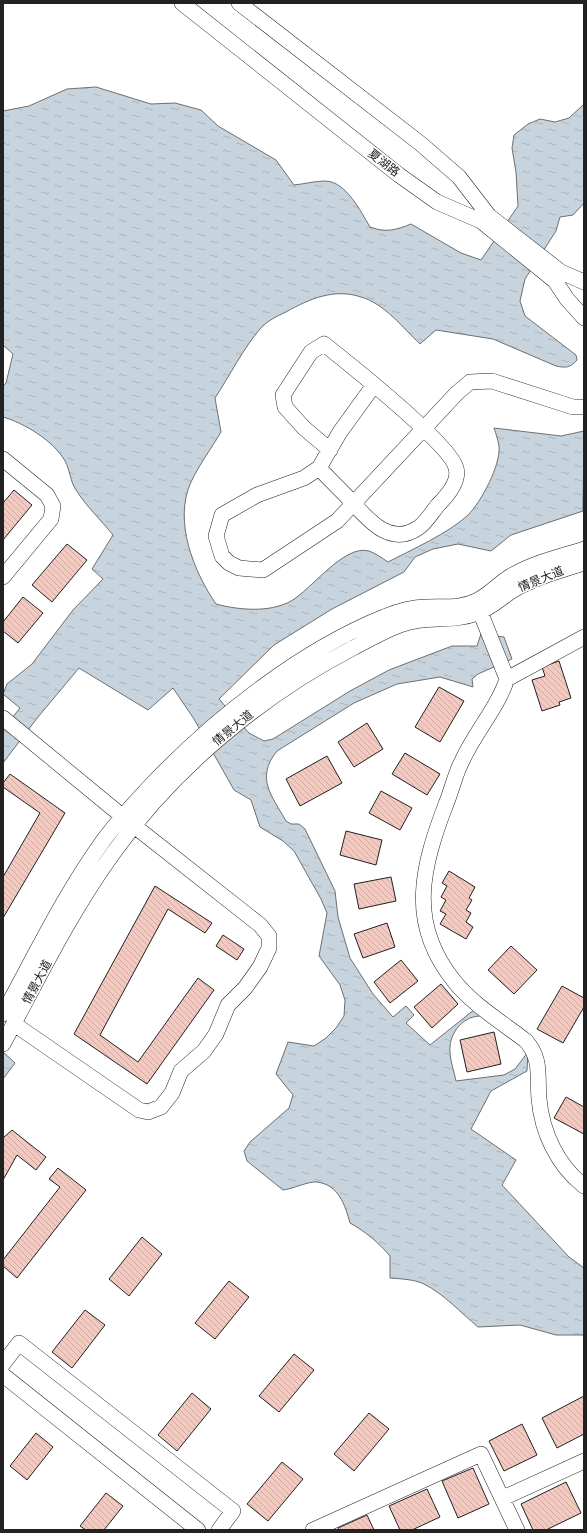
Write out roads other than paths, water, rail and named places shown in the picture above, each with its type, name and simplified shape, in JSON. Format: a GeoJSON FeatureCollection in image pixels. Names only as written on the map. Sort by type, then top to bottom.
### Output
{"type":"FeatureCollection","features":[{"type":"Feature","properties":{"kind":"street","name":"夏湖路"},"geometry":{"type":"LineString","coordinates":[[182,3],[399,175],[437,202],[495,226],[541,263],[567,300],[584,318]]}},
{"type":"Feature","properties":{"kind":"street","name":"夏湖路"},"geometry":{"type":"LineString","coordinates":[[239,3],[421,144],[459,177],[490,216],[495,226]]}},
{"type":"Feature","properties":{"kind":"street","name":"夏湖路"},"geometry":{"type":"LineString","coordinates":[[541,263],[584,282]]}},
{"type":"Feature","properties":{"kind":"street"},"geometry":{"type":"LineString","coordinates":[[319,468],[353,503],[364,517],[387,533],[403,535],[419,528],[455,482],[457,468],[445,450],[374,385],[324,344],[311,352],[283,396],[285,407],[304,428],[330,450]]}},
{"type":"Feature","properties":{"kind":"street"},"geometry":{"type":"LineString","coordinates":[[374,385],[319,468],[304,478],[256,495],[222,515],[216,536],[222,556],[229,563],[239,568],[263,570],[337,521],[457,393],[470,382],[492,381],[573,407],[584,407]]}},
{"type":"Feature","properties":{"kind":"street"},"geometry":{"type":"LineString","coordinates":[[3,459],[47,495],[53,506],[51,519],[3,577]]}},
{"type":"Feature","properties":{"kind":"street","name":"情景大道"},"geometry":{"type":"LineString","coordinates":[[478,607],[511,575],[584,549]]}},
{"type":"Feature","properties":{"kind":"street","name":"情景大道"},"geometry":{"type":"LineString","coordinates":[[3,1014],[80,875],[104,840],[128,820],[194,752],[298,664],[341,639],[384,617],[405,609],[424,607],[478,607],[536,579],[584,563]]}},
{"type":"Feature","properties":{"kind":"street"},"geometry":{"type":"LineString","coordinates":[[478,607],[505,674],[502,694],[462,760],[433,840],[424,882],[423,910],[428,937],[436,955],[455,982],[467,994],[526,1041],[534,1050],[537,1061],[542,1121],[552,1148],[565,1166],[584,1186]]}},
{"type":"Feature","properties":{"kind":"street"},"geometry":{"type":"LineString","coordinates":[[505,674],[584,637]]}},
{"type":"Feature","properties":{"kind":"street"},"geometry":{"type":"LineString","coordinates":[[3,718],[260,925],[269,936],[269,948],[260,967],[245,988],[228,1004],[216,1034],[204,1051],[181,1071],[172,1093],[161,1107],[148,1112],[138,1110],[12,1027]]}},
{"type":"Feature","properties":{"kind":"street","name":"情景大道"},"geometry":{"type":"LineString","coordinates":[[3,1044],[128,820]]}},
{"type":"Feature","properties":{"kind":"street"},"geometry":{"type":"LineString","coordinates":[[3,1364],[19,1343],[234,1511],[219,1530]]}},
{"type":"Feature","properties":{"kind":"street"},"geometry":{"type":"LineString","coordinates":[[3,1375],[198,1530]]}},
{"type":"Feature","properties":{"kind":"street"},"geometry":{"type":"LineString","coordinates":[[313,1530],[481,1454],[517,1530]]}},
{"type":"Feature","properties":{"kind":"street"},"geometry":{"type":"LineString","coordinates":[[503,1498],[584,1461]]}},
{"type":"Feature","properties":{"kind":"water"},"geometry":{"type":"Polygon","coordinates":[[[96,87],[151,104],[175,103],[201,110],[218,126],[276,160],[294,185],[325,181],[333,182],[340,186],[352,198],[370,227],[381,230],[391,230],[411,224],[461,253],[481,260],[518,206],[516,172],[512,148],[514,135],[528,124],[540,119],[555,122],[569,118],[584,104],[584,203],[573,215],[560,217],[556,231],[525,279],[520,301],[525,316],[576,355],[577,360],[568,367],[556,366],[493,339],[436,330],[420,344],[393,317],[370,300],[341,294],[331,294],[313,299],[276,317],[263,326],[248,345],[215,398],[221,432],[201,463],[191,482],[186,497],[184,513],[188,546],[200,577],[216,604],[244,609],[264,609],[274,607],[291,601],[328,569],[349,554],[359,551],[369,551],[388,562],[430,541],[460,522],[468,515],[479,501],[489,483],[497,463],[499,446],[494,428],[561,436],[584,431],[583,511],[511,535],[491,551],[458,544],[433,549],[415,557],[404,572],[332,609],[274,645],[219,699],[249,733],[264,741],[273,739],[350,691],[389,670],[452,646],[477,646],[481,634],[504,637],[512,659],[478,674],[472,679],[473,687],[440,677],[397,684],[354,703],[277,751],[270,761],[266,778],[271,795],[286,821],[291,824],[299,824],[305,829],[335,891],[338,917],[350,958],[373,994],[393,1017],[406,1006],[414,1015],[406,1023],[430,1045],[475,1009],[486,1017],[473,1017],[462,1023],[457,1028],[451,1040],[451,1060],[456,1081],[504,1075],[515,1069],[528,1052],[527,1071],[491,1091],[471,1129],[516,1160],[502,1185],[569,1257],[584,1268],[584,1335],[556,1335],[520,1325],[478,1327],[445,1298],[424,1284],[411,1280],[390,1278],[390,1256],[372,1238],[350,1223],[346,1209],[340,1197],[331,1187],[314,1182],[283,1190],[247,1161],[244,1151],[250,1142],[289,1108],[293,1095],[276,1074],[288,1042],[314,1046],[326,1038],[336,1028],[344,1016],[345,1000],[340,985],[319,956],[327,913],[321,899],[294,851],[283,841],[260,827],[251,800],[234,790],[194,719],[173,688],[148,710],[79,668],[38,717],[3,763],[3,729],[20,708],[3,694],[7,684],[32,664],[73,610],[103,579],[92,569],[113,535],[80,496],[72,483],[65,461],[54,447],[29,428],[3,417],[3,386],[6,383],[13,354],[3,345],[3,111],[29,106],[67,89],[96,87]]]}},
{"type":"Feature","properties":{"kind":"water"},"geometry":{"type":"Polygon","coordinates":[[[3,1052],[15,1063],[3,1079],[3,1052]]]}}]}
